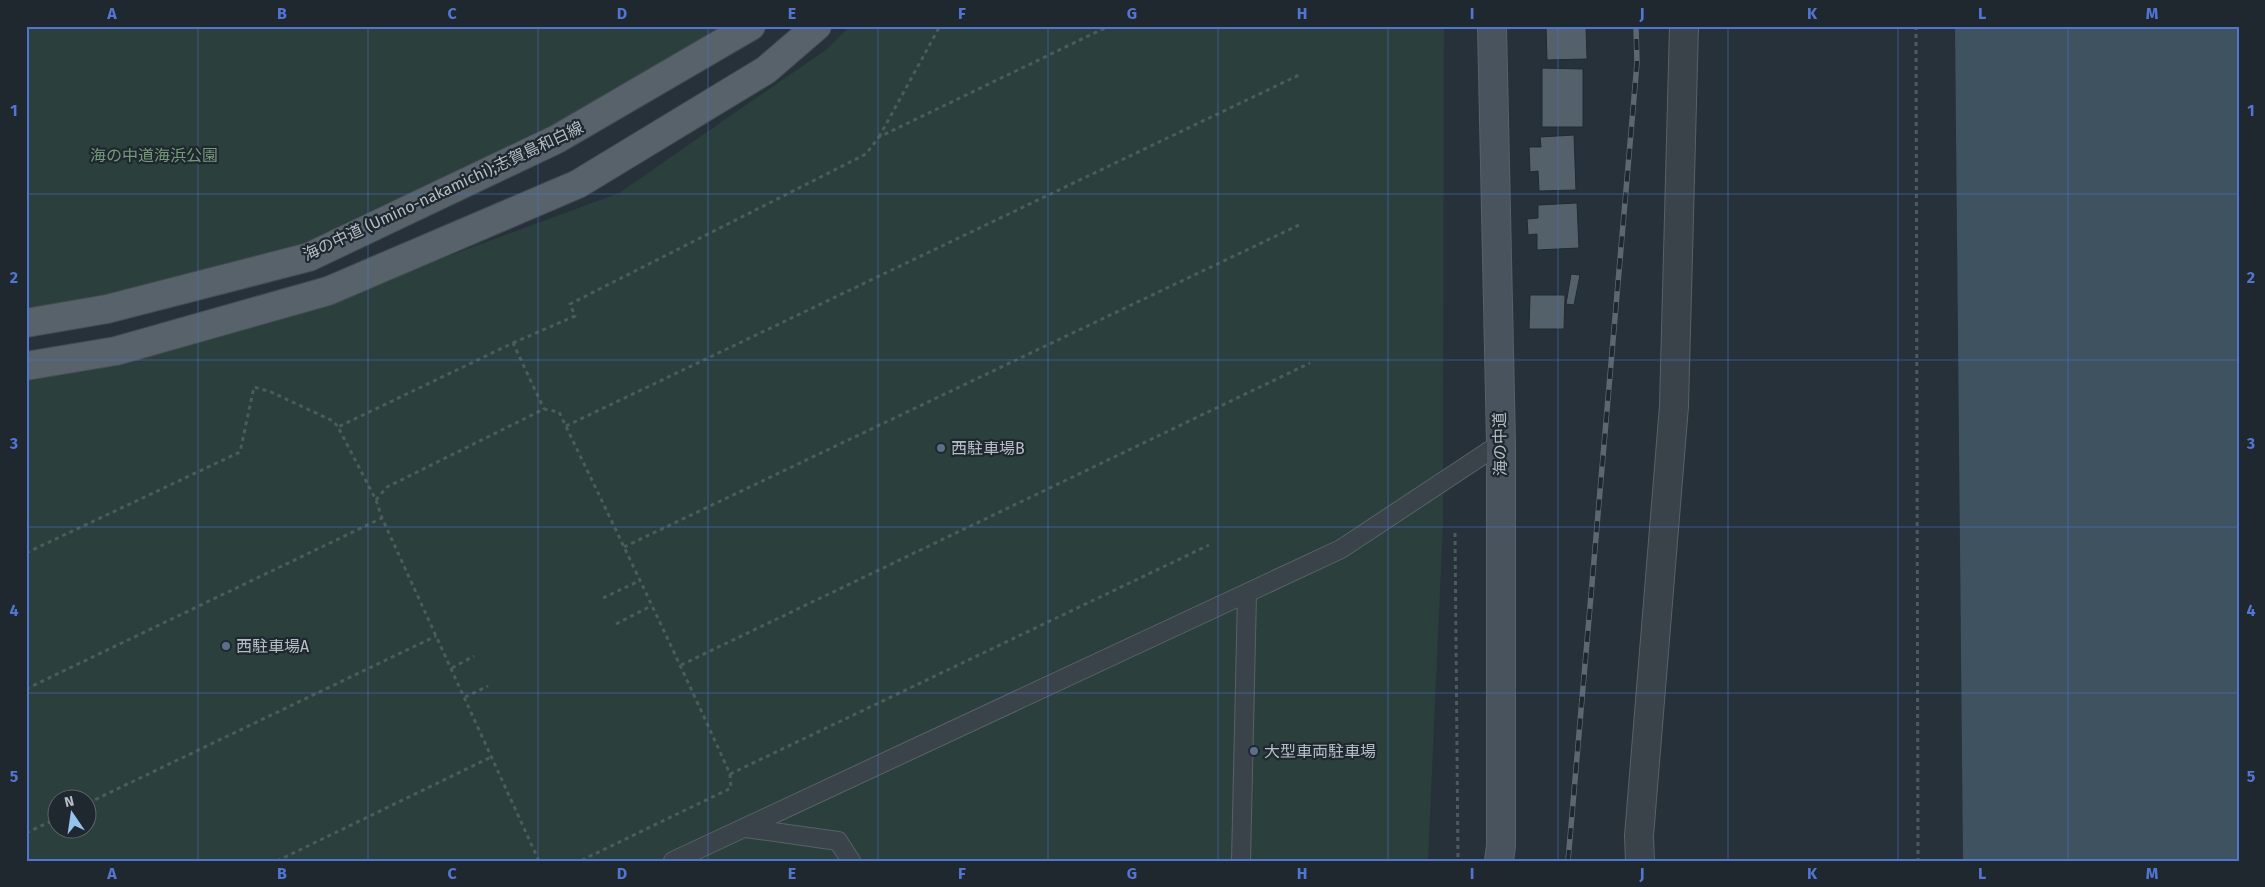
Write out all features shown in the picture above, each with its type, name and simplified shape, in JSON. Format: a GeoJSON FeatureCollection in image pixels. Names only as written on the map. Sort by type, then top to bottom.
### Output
{"type":"FeatureCollection","features":[{"type":"Feature","properties":{"kind":"main road","name":"海の中道 (Umino-nakamichi);志賀島和白線"},"geometry":{"type":"LineString","coordinates":[[26,323],[106,309],[309,257],[557,139],[751,26]]}},
{"type":"Feature","properties":{"kind":"main road"},"geometry":{"type":"LineString","coordinates":[[26,366],[116,351],[328,291],[578,184],[766,70],[817,26]]}},
{"type":"Feature","properties":{"kind":"street","name":"海の中道"},"geometry":{"type":"LineString","coordinates":[[1492,26],[1501,443],[1501,846],[1499,861]]}},
{"type":"Feature","properties":{"kind":"street"},"geometry":{"type":"LineString","coordinates":[[1640,861],[1639,836],[1674,406],[1684,26]]}},
{"type":"Feature","properties":{"kind":"lane"},"geometry":{"type":"LineString","coordinates":[[673,861],[1341,549],[1501,443]]}},
{"type":"Feature","properties":{"kind":"lane"},"geometry":{"type":"LineString","coordinates":[[1241,861],[1247,594]]}},
{"type":"Feature","properties":{"kind":"lane"},"geometry":{"type":"LineString","coordinates":[[745,828],[838,840],[851,861]]}},
{"type":"Feature","properties":{"kind":"path"},"geometry":{"type":"LineString","coordinates":[[338,427],[513,343],[575,316],[570,304],[866,154],[879,137],[940,26]]}},
{"type":"Feature","properties":{"kind":"path"},"geometry":{"type":"LineString","coordinates":[[879,137],[1109,26]]}},
{"type":"Feature","properties":{"kind":"path"},"geometry":{"type":"LineString","coordinates":[[1916,26],[1918,861]]}},
{"type":"Feature","properties":{"kind":"path"},"geometry":{"type":"LineString","coordinates":[[566,426],[1299,74]]}},
{"type":"Feature","properties":{"kind":"path"},"geometry":{"type":"LineString","coordinates":[[624,547],[1299,225]]}},
{"type":"Feature","properties":{"kind":"path"},"geometry":{"type":"LineString","coordinates":[[513,343],[544,409]]}},
{"type":"Feature","properties":{"kind":"path"},"geometry":{"type":"LineString","coordinates":[[681,665],[1310,364]]}},
{"type":"Feature","properties":{"kind":"path"},"geometry":{"type":"LineString","coordinates":[[26,553],[240,452],[254,387],[271,392],[333,421],[338,427],[376,500],[382,518],[539,861]]}},
{"type":"Feature","properties":{"kind":"path"},"geometry":{"type":"LineString","coordinates":[[376,500],[387,487],[544,409],[559,412],[639,582],[681,665],[730,774],[731,788],[580,861]]}},
{"type":"Feature","properties":{"kind":"path"},"geometry":{"type":"LineString","coordinates":[[26,689],[382,518]]}},
{"type":"Feature","properties":{"kind":"path"},"geometry":{"type":"LineString","coordinates":[[1455,533],[1458,861]]}},
{"type":"Feature","properties":{"kind":"path"},"geometry":{"type":"LineString","coordinates":[[730,774],[1209,545]]}},
{"type":"Feature","properties":{"kind":"path"},"geometry":{"type":"LineString","coordinates":[[603,598],[639,582]]}},
{"type":"Feature","properties":{"kind":"path"},"geometry":{"type":"LineString","coordinates":[[616,624],[651,606]]}},
{"type":"Feature","properties":{"kind":"path"},"geometry":{"type":"LineString","coordinates":[[98,798],[436,636]]}},
{"type":"Feature","properties":{"kind":"path"},"geometry":{"type":"LineString","coordinates":[[452,668],[474,656]]}},
{"type":"Feature","properties":{"kind":"path"},"geometry":{"type":"LineString","coordinates":[[465,697],[488,686]]}},
{"type":"Feature","properties":{"kind":"path"},"geometry":{"type":"LineString","coordinates":[[277,861],[491,757]]}},
{"type":"Feature","properties":{"kind":"path"},"geometry":{"type":"LineString","coordinates":[[26,833],[48,823]]}},
{"type":"Feature","properties":{"kind":"green space","name":"海の中道海浜公園"},"geometry":{"type":"Polygon","coordinates":[[[26,26],[724,26],[558,127],[314,243],[117,297],[26,314],[26,26]]]}},
{"type":"Feature","properties":{"kind":"green space"},"geometry":{"type":"Polygon","coordinates":[[[850,26],[1444,26],[1443,524],[1428,861],[26,861],[26,369],[280,318],[619,193],[827,49],[850,26]]]}},
{"type":"Feature","properties":{"kind":"water"},"geometry":{"type":"Polygon","coordinates":[[[1955,26],[2239,26],[2239,861],[1963,861],[1955,26]]]}},
{"type":"Feature","properties":{"kind":"building"},"geometry":{"type":"Polygon","coordinates":[[[1546,26],[1586,26],[1587,59],[1547,60],[1546,26]]]}},
{"type":"Feature","properties":{"kind":"building"},"geometry":{"type":"Polygon","coordinates":[[[1542,68],[1583,69],[1583,127],[1542,127],[1542,68]]]}},
{"type":"Feature","properties":{"kind":"building"},"geometry":{"type":"Polygon","coordinates":[[[1574,135],[1576,190],[1539,191],[1538,171],[1530,172],[1529,147],[1541,147],[1540,137],[1574,135]]]}},
{"type":"Feature","properties":{"kind":"building"},"geometry":{"type":"Polygon","coordinates":[[[1577,203],[1579,248],[1537,250],[1537,234],[1528,235],[1527,219],[1538,218],[1538,205],[1577,203]]]}},
{"type":"Feature","properties":{"kind":"building"},"geometry":{"type":"Polygon","coordinates":[[[1571,274],[1580,275],[1574,305],[1566,304],[1571,274]]]}},
{"type":"Feature","properties":{"kind":"building"},"geometry":{"type":"Polygon","coordinates":[[[1530,295],[1565,295],[1564,329],[1529,329],[1530,295]]]}},
{"type":"Feature","properties":{"kind":"railway"},"geometry":{"type":"LineString","coordinates":[[1568,861],[1637,63],[1636,26]]}},
{"type":"Feature","properties":{"kind":"place","name":"西駐車場B"},"geometry":{"type":"Point","coordinates":[941,448]}},
{"type":"Feature","properties":{"kind":"place","name":"西駐車場A"},"geometry":{"type":"Point","coordinates":[226,646]}},
{"type":"Feature","properties":{"kind":"place","name":"大型車両駐車場"},"geometry":{"type":"Point","coordinates":[1254,751]}}]}
